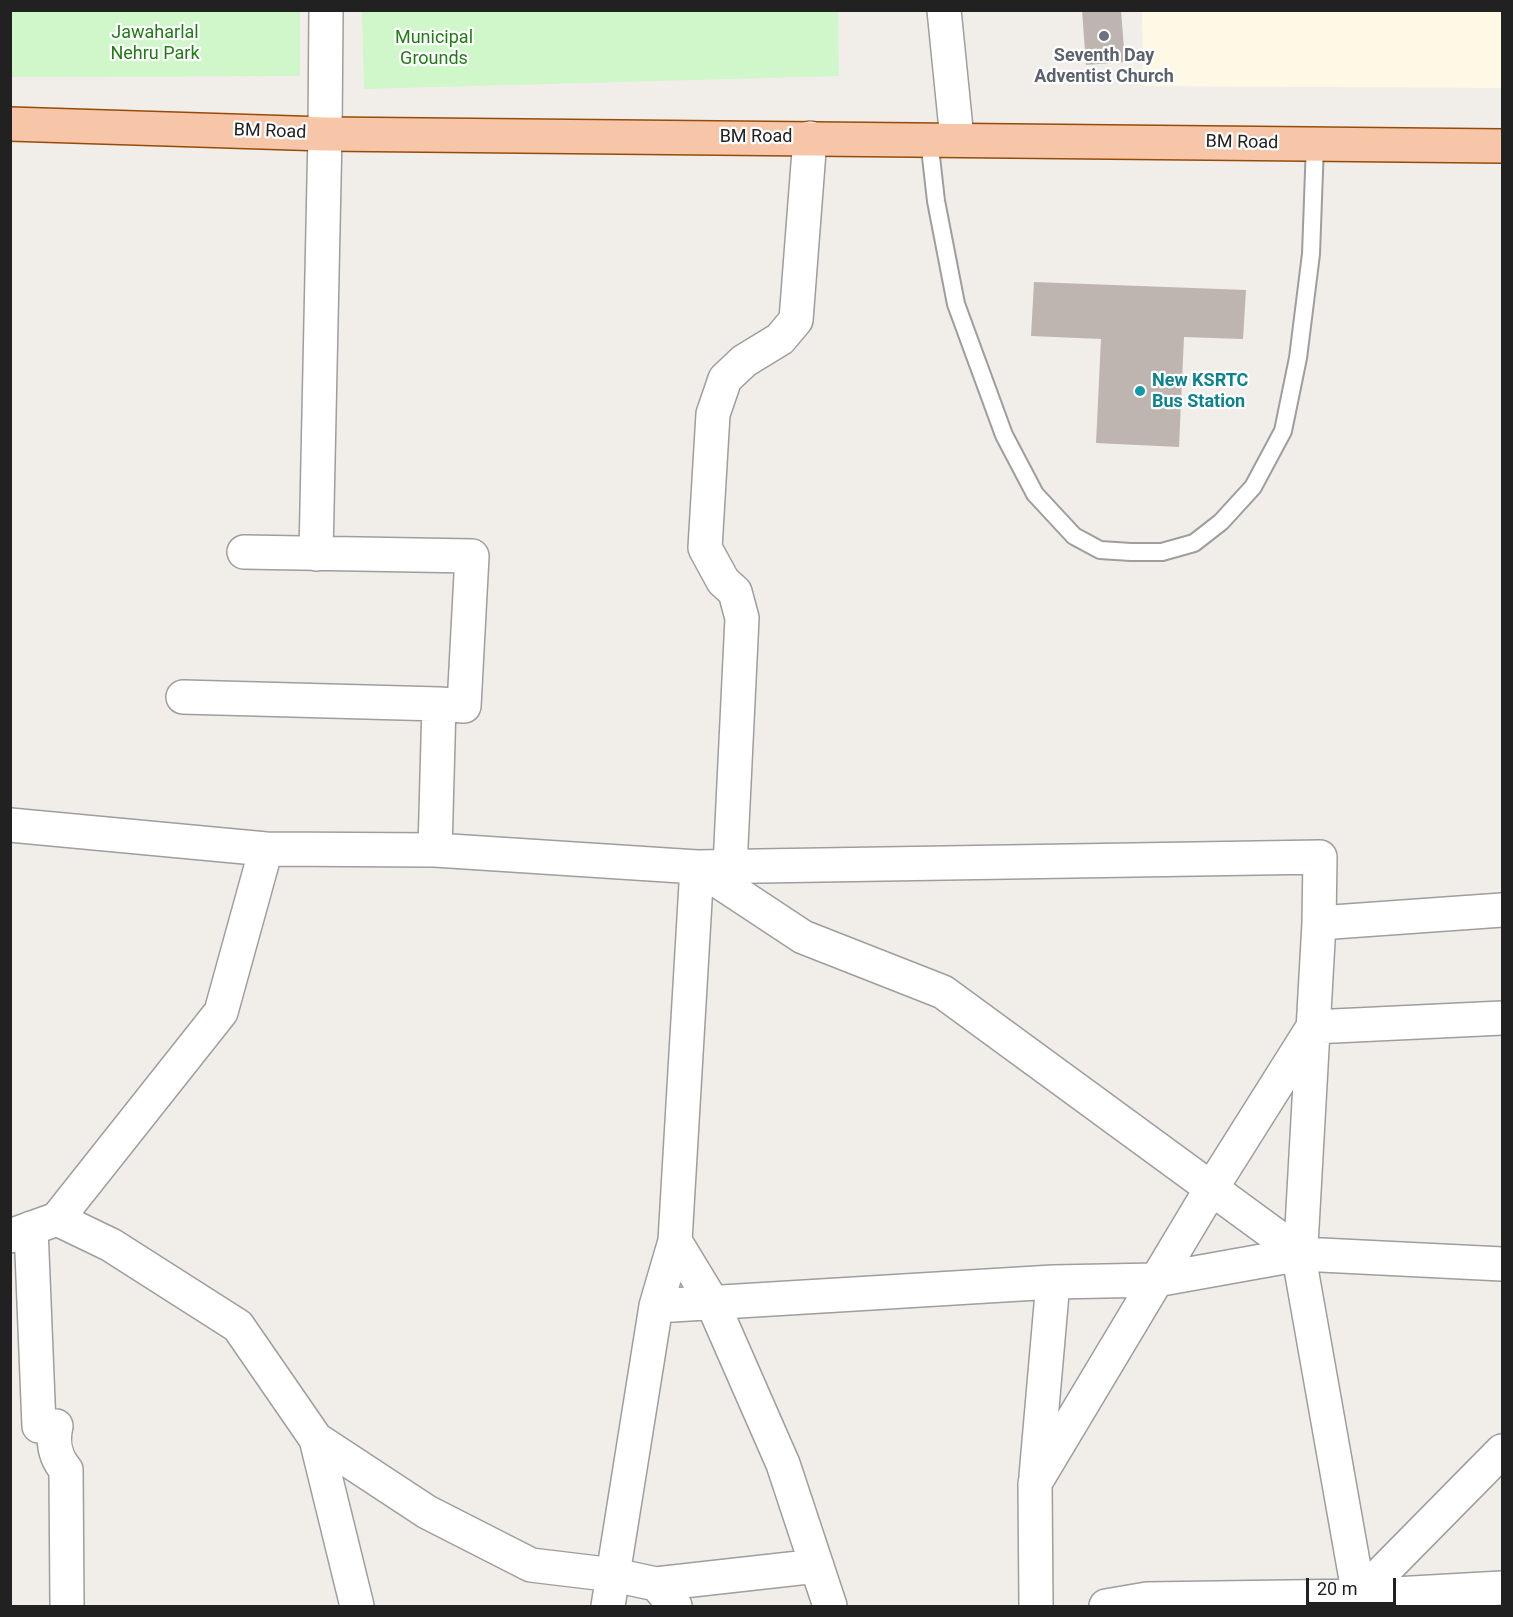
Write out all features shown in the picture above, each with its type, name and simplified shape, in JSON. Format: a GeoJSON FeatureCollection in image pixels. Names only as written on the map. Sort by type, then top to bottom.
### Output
{"type":"FeatureCollection","features":[{"type":"Feature","properties":{"kind":"main road","name":"BM Road"},"geometry":{"type":"LineString","coordinates":[[10,124],[325,134],[1503,146]]}},
{"type":"Feature","properties":{"kind":"street"},"geometry":{"type":"LineString","coordinates":[[316,554],[326,10]]}},
{"type":"Feature","properties":{"kind":"street"},"geometry":{"type":"LineString","coordinates":[[943,139],[944,10]]}},
{"type":"Feature","properties":{"kind":"street"},"geometry":{"type":"LineString","coordinates":[[730,866],[742,618],[735,592],[723,581],[705,548],[713,414],[725,379],[744,361],[780,339],[796,320],[810,138]]}},
{"type":"Feature","properties":{"kind":"street"},"geometry":{"type":"LineString","coordinates":[[183,697],[464,706],[472,556],[244,552]]}},
{"type":"Feature","properties":{"kind":"street"},"geometry":{"type":"LineString","coordinates":[[435,850],[439,704]]}},
{"type":"Feature","properties":{"kind":"street"},"geometry":{"type":"LineString","coordinates":[[10,825],[266,849],[435,850],[697,867],[1320,857],[1319,923],[1300,1263],[1359,1596]]}},
{"type":"Feature","properties":{"kind":"street"},"geometry":{"type":"LineString","coordinates":[[67,1606],[66,1470],[56,1459],[54,1433],[56,1426],[39,1426],[33,1228],[221,1012],[266,849]]}},
{"type":"Feature","properties":{"kind":"street"},"geometry":{"type":"LineString","coordinates":[[697,867],[803,937],[943,992],[1301,1254]]}},
{"type":"Feature","properties":{"kind":"street"},"geometry":{"type":"LineString","coordinates":[[608,1606],[657,1306],[675,1241],[697,867]]}},
{"type":"Feature","properties":{"kind":"street"},"geometry":{"type":"LineString","coordinates":[[1319,923],[1503,910]]}},
{"type":"Feature","properties":{"kind":"street"},"geometry":{"type":"LineString","coordinates":[[1313,1027],[1503,1017]]}},
{"type":"Feature","properties":{"kind":"street"},"geometry":{"type":"LineString","coordinates":[[1035,1483],[1211,1189],[1313,1027]]}},
{"type":"Feature","properties":{"kind":"street"},"geometry":{"type":"LineString","coordinates":[[33,1228],[111,1245],[238,1326],[316,1439],[357,1606]]}},
{"type":"Feature","properties":{"kind":"street"},"geometry":{"type":"LineString","coordinates":[[675,1241],[712,1302],[783,1464],[830,1606]]}},
{"type":"Feature","properties":{"kind":"street"},"geometry":{"type":"LineString","coordinates":[[657,1306],[1053,1282],[1156,1280],[1301,1254],[1503,1264]]}},
{"type":"Feature","properties":{"kind":"street"},"geometry":{"type":"LineString","coordinates":[[1036,1606],[1035,1483],[1053,1282]]}},
{"type":"Feature","properties":{"kind":"street"},"geometry":{"type":"LineString","coordinates":[[316,1439],[427,1512],[531,1565],[614,1575],[665,1595],[817,1566]]}},
{"type":"Feature","properties":{"kind":"street"},"geometry":{"type":"LineString","coordinates":[[1359,1596],[1503,1451]]}},
{"type":"Feature","properties":{"kind":"street"},"geometry":{"type":"LineString","coordinates":[[1106,1606],[1142,1603],[1306,1602],[1359,1596],[1462,1598],[1503,1588]]}},
{"type":"Feature","properties":{"kind":"lane"},"geometry":{"type":"LineString","coordinates":[[943,139],[936,201],[956,304],[1004,435],[1035,494],[1074,536],[1100,550],[1131,552],[1162,552],[1194,543],[1221,522],[1253,487],[1283,430],[1298,357],[1311,254],[1315,144]]}},
{"type":"Feature","properties":{"kind":"shaded area"},"geometry":{"type":"Polygon","coordinates":[[[1142,11],[1502,11],[1502,88],[1143,86],[1142,11]]]}},
{"type":"Feature","properties":{"kind":"green space","name":"Jawaharlal Nehru Park"},"geometry":{"type":"Polygon","coordinates":[[[10,11],[300,11],[300,76],[11,77],[10,11]]]}},
{"type":"Feature","properties":{"kind":"green space","name":"Municipal Grounds"},"geometry":{"type":"Polygon","coordinates":[[[362,11],[838,11],[839,76],[364,89],[362,11]]]}},
{"type":"Feature","properties":{"kind":"building","name":"Seventh Day Adventist Church"},"geometry":{"type":"Polygon","coordinates":[[[1082,10],[1121,10],[1125,62],[1086,65],[1082,10]]]}},
{"type":"Feature","properties":{"kind":"building","name":"New KSRTC Bus Station"},"geometry":{"type":"Polygon","coordinates":[[[1034,282],[1246,290],[1243,339],[1184,337],[1179,447],[1096,443],[1101,339],[1031,336],[1034,282]]]}},
{"type":"Feature","properties":{"kind":"place","name":"Seventh Day Adventist Church"},"geometry":{"type":"Point","coordinates":[1104,36]}},
{"type":"Feature","properties":{"kind":"place","name":"New KSRTC Bus Station"},"geometry":{"type":"Point","coordinates":[1140,391]}}]}
